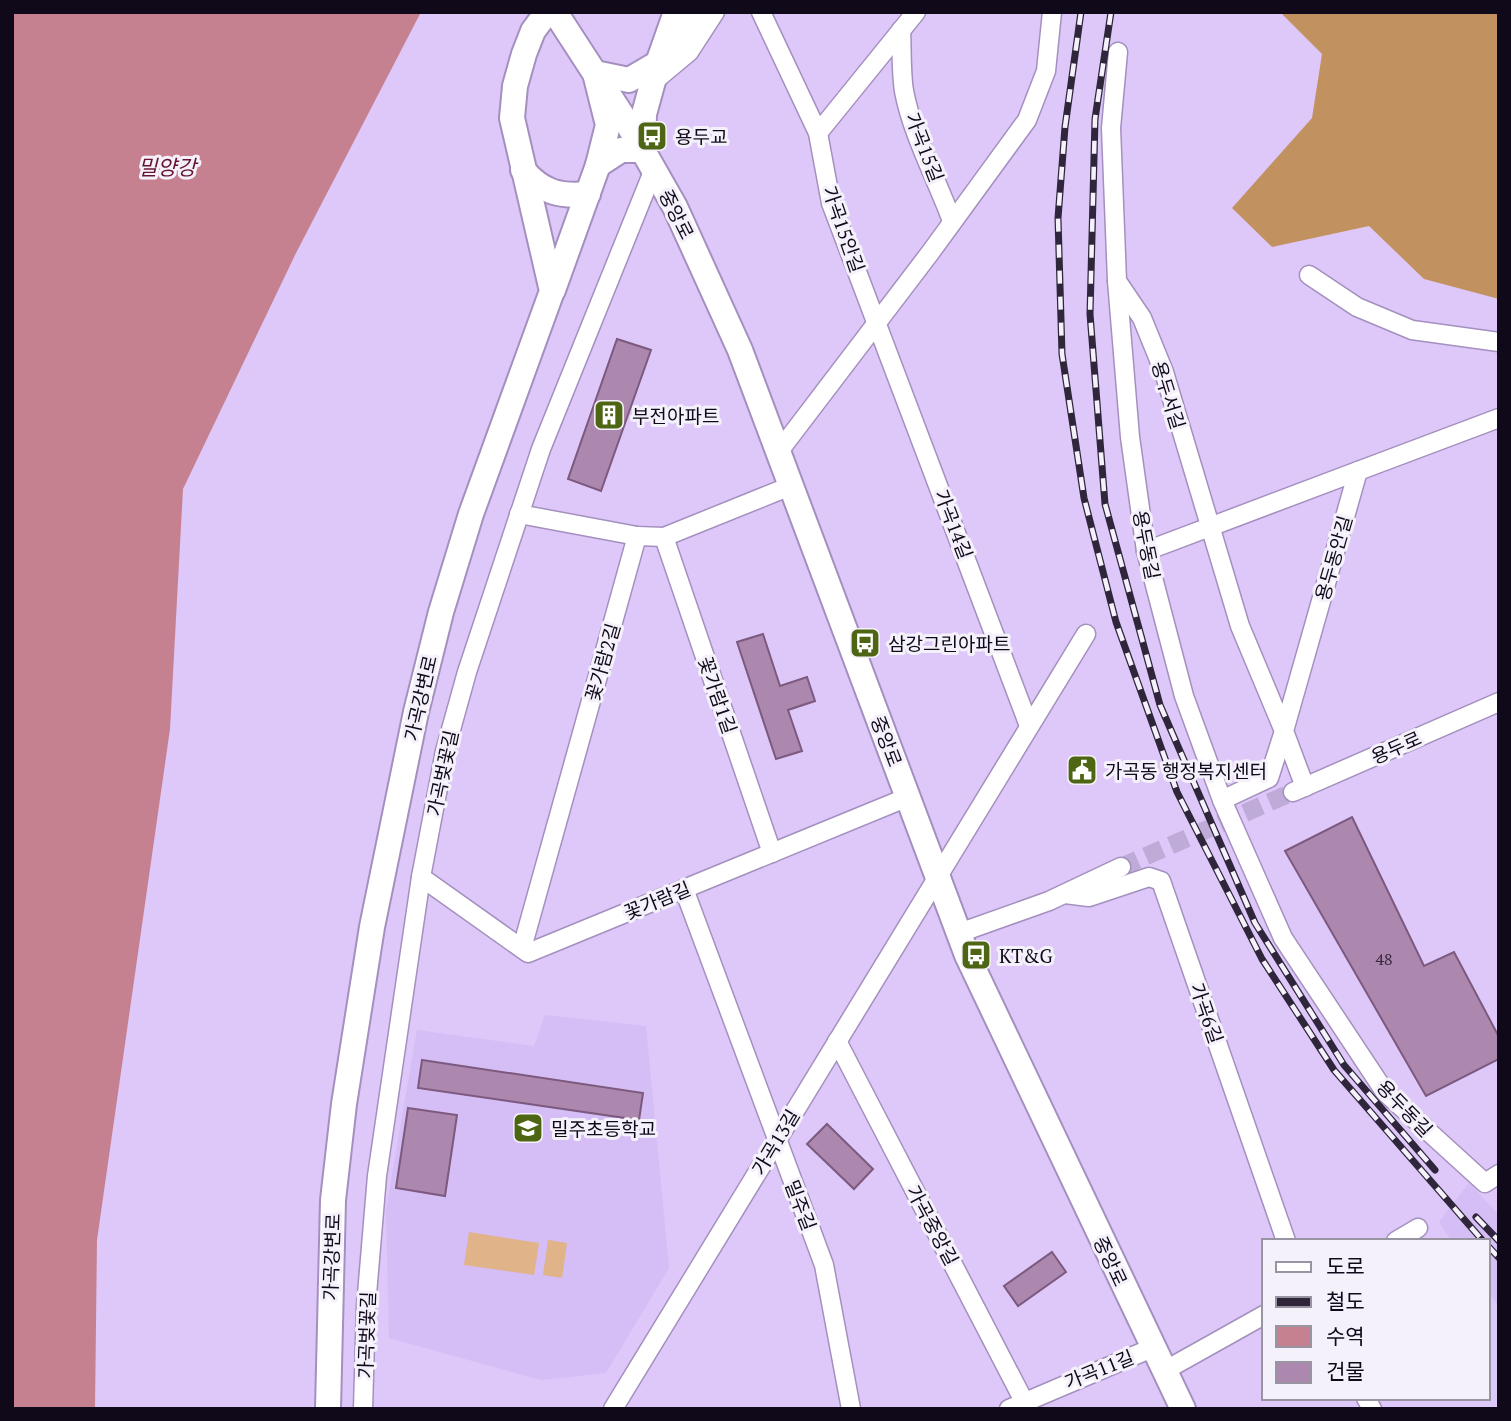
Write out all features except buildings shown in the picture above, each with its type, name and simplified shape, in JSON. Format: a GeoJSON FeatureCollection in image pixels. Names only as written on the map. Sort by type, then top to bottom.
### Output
{"type":"FeatureCollection","features":[{"type":"Feature","properties":{"kind":"main road"},"geometry":{"type":"LineString","coordinates":[[547,12],[533,31],[515,86],[513,118],[552,291]]}},
{"type":"Feature","properties":{"kind":"main road","name":"중앙로"},"geometry":{"type":"LineString","coordinates":[[555,12],[648,159],[675,207],[740,350],[793,485],[959,933],[1183,1409]]}},
{"type":"Feature","properties":{"kind":"main road"},"geometry":{"type":"LineString","coordinates":[[598,166],[621,150],[648,159],[644,114],[660,71],[676,12]]}},
{"type":"Feature","properties":{"kind":"main road"},"geometry":{"type":"LineString","coordinates":[[595,73],[629,80],[660,71]]}},
{"type":"Feature","properties":{"kind":"main road","name":"가곡강변로"},"geometry":{"type":"LineString","coordinates":[[328,1409],[332,1200],[344,1104],[375,914],[416,712],[441,612],[471,514],[598,166],[608,125],[595,73]]}},
{"type":"Feature","properties":{"kind":"main road"},"geometry":{"type":"LineString","coordinates":[[523,170],[544,190],[566,196],[588,194]]}},
{"type":"Feature","properties":{"kind":"street"},"geometry":{"type":"LineString","coordinates":[[660,71],[695,12]]}},
{"type":"Feature","properties":{"kind":"street"},"geometry":{"type":"LineString","coordinates":[[660,71],[689,51],[715,12]]}},
{"type":"Feature","properties":{"kind":"street","name":"가곡15안길"},"geometry":{"type":"LineString","coordinates":[[761,12],[818,133],[831,203],[877,322]]}},
{"type":"Feature","properties":{"kind":"street"},"geometry":{"type":"LineString","coordinates":[[818,133],[916,12]]}},
{"type":"Feature","properties":{"kind":"street"},"geometry":{"type":"LineString","coordinates":[[779,450],[1027,120],[1046,71],[1052,12]]}},
{"type":"Feature","properties":{"kind":"street","name":"가곡15길"},"geometry":{"type":"LineString","coordinates":[[901,30],[904,91],[917,137],[932,166],[952,221]]}},
{"type":"Feature","properties":{"kind":"street"},"geometry":{"type":"LineString","coordinates":[[1117,281],[1111,128],[1118,52]]}},
{"type":"Feature","properties":{"kind":"street","name":"가곡벚꽃길"},"geometry":{"type":"LineString","coordinates":[[363,1409],[366,1306],[377,1176],[421,877],[449,738],[467,672],[519,514],[648,159]]}},
{"type":"Feature","properties":{"kind":"street"},"geometry":{"type":"LineString","coordinates":[[1309,275],[1357,307],[1412,330],[1499,342]]}},
{"type":"Feature","properties":{"kind":"street","name":"용두서길"},"geometry":{"type":"LineString","coordinates":[[1117,281],[1142,318],[1164,372],[1208,527],[1240,626],[1284,731]]}},
{"type":"Feature","properties":{"kind":"street","name":"용두동길"},"geometry":{"type":"LineString","coordinates":[[1117,281],[1130,437],[1146,551],[1184,696],[1222,800],[1283,938],[1385,1092],[1492,1178]]}},
{"type":"Feature","properties":{"kind":"street","name":"가곡14길"},"geometry":{"type":"LineString","coordinates":[[877,322],[1029,726]]}},
{"type":"Feature","properties":{"kind":"street"},"geometry":{"type":"LineString","coordinates":[[1146,551],[1499,418]]}},
{"type":"Feature","properties":{"kind":"street","name":"용두동안길"},"geometry":{"type":"LineString","coordinates":[[1284,731],[1358,471]]}},
{"type":"Feature","properties":{"kind":"street"},"geometry":{"type":"LineString","coordinates":[[519,514],[637,536],[664,537],[793,485]]}},
{"type":"Feature","properties":{"kind":"street","name":"꽃가람2길"},"geometry":{"type":"LineString","coordinates":[[522,948],[637,536]]}},
{"type":"Feature","properties":{"kind":"street","name":"꽃가람1길"},"geometry":{"type":"LineString","coordinates":[[664,537],[772,853]]}},
{"type":"Feature","properties":{"kind":"street"},"geometry":{"type":"LineString","coordinates":[[937,875],[1086,634]]}},
{"type":"Feature","properties":{"kind":"street","name":"용두로"},"geometry":{"type":"LineString","coordinates":[[1284,731],[1299,790],[1499,702]]}},
{"type":"Feature","properties":{"kind":"street"},"geometry":{"type":"LineString","coordinates":[[1222,800],[1269,778],[1284,731]]}},
{"type":"Feature","properties":{"kind":"street","name":"꽃가람길"},"geometry":{"type":"LineString","coordinates":[[522,948],[528,953],[908,797]]}},
{"type":"Feature","properties":{"kind":"street"},"geometry":{"type":"LineString","coordinates":[[959,933],[1065,894],[1121,867]]}},
{"type":"Feature","properties":{"kind":"street","name":"가곡13길"},"geometry":{"type":"LineString","coordinates":[[613,1409],[937,875]]}},
{"type":"Feature","properties":{"kind":"street"},"geometry":{"type":"LineString","coordinates":[[421,877],[522,948]]}},
{"type":"Feature","properties":{"kind":"street","name":"가곡6길"},"geometry":{"type":"LineString","coordinates":[[1065,894],[1089,897],[1149,877],[1161,881],[1285,1239]]}},
{"type":"Feature","properties":{"kind":"street","name":"밀주길"},"geometry":{"type":"LineString","coordinates":[[684,889],[824,1265],[850,1409]]}},
{"type":"Feature","properties":{"kind":"street","name":"가곡중앙길"},"geometry":{"type":"LineString","coordinates":[[836,1041],[1026,1404]]}},
{"type":"Feature","properties":{"kind":"street"},"geometry":{"type":"LineString","coordinates":[[1399,1239],[1418,1228]]}},
{"type":"Feature","properties":{"kind":"street"},"geometry":{"type":"LineString","coordinates":[[1164,1371],[1262,1316]]}},
{"type":"Feature","properties":{"kind":"street","name":"가곡11길"},"geometry":{"type":"LineString","coordinates":[[1009,1409],[1152,1348]]}},
{"type":"Feature","properties":{"kind":"shaded area"},"geometry":{"type":"Polygon","coordinates":[[[1280,12],[1499,12],[1499,299],[1424,279],[1369,226],[1272,247],[1232,208],[1312,118],[1322,54],[1280,12]]]}},
{"type":"Feature","properties":{"kind":"shaded area","name":"밀주초등학교"},"geometry":{"type":"Polygon","coordinates":[[[545,1015],[646,1026],[669,1268],[606,1373],[541,1380],[389,1338],[386,1210],[417,1030],[534,1046],[545,1015]]]}},
{"type":"Feature","properties":{"kind":"shaded area"},"geometry":{"type":"Polygon","coordinates":[[[1469,1183],[1499,1215],[1499,1306],[1490,1295],[1490,1239],[1451,1239],[1439,1222],[1469,1183]]]}},
{"type":"Feature","properties":{"kind":"shaded area"},"geometry":{"type":"Polygon","coordinates":[[[469,1232],[539,1243],[534,1275],[464,1265],[469,1232]]]}},
{"type":"Feature","properties":{"kind":"shaded area"},"geometry":{"type":"Polygon","coordinates":[[[548,1240],[567,1243],[562,1278],[543,1275],[548,1240]]]}},
{"type":"Feature","properties":{"kind":"water","name":"밀양강"},"geometry":{"type":"Polygon","coordinates":[[[12,12],[421,12],[296,253],[183,489],[170,729],[97,1240],[95,1409],[12,1409],[12,12]]]}},
{"type":"Feature","properties":{"kind":"tunnel"},"geometry":{"type":"LineString","coordinates":[[1121,867],[1293,792]]}},
{"type":"Feature","properties":{"kind":"railway"},"geometry":{"type":"LineString","coordinates":[[1081,12],[1065,127],[1058,218],[1062,354],[1084,498],[1116,622],[1177,792],[1262,959],[1334,1070],[1481,1239]]}},
{"type":"Feature","properties":{"kind":"railway"},"geometry":{"type":"LineString","coordinates":[[1111,12],[1095,119],[1090,314],[1105,504],[1160,705],[1255,923],[1344,1065],[1435,1170]]}},
{"type":"Feature","properties":{"kind":"railway"},"geometry":{"type":"LineString","coordinates":[[1476,1217],[1499,1241]]}},
{"type":"Feature","properties":{"kind":"railway"},"geometry":{"type":"LineString","coordinates":[[1490,1248],[1499,1258]]}},
{"type":"Feature","properties":{"kind":"place","name":"용두교"},"geometry":{"type":"Point","coordinates":[652,136]}},
{"type":"Feature","properties":{"kind":"place","name":"부전아파트"},"geometry":{"type":"Point","coordinates":[609,415]}},
{"type":"Feature","properties":{"kind":"place","name":"삼강그린아파트"},"geometry":{"type":"Point","coordinates":[865,643]}},
{"type":"Feature","properties":{"kind":"place","name":"가곡동 행정복지센터"},"geometry":{"type":"Point","coordinates":[1082,770]}},
{"type":"Feature","properties":{"kind":"place","name":"KT&G"},"geometry":{"type":"Point","coordinates":[976,955]}},
{"type":"Feature","properties":{"kind":"place","name":"밀주초등학교"},"geometry":{"type":"Point","coordinates":[528,1128]}}]}
